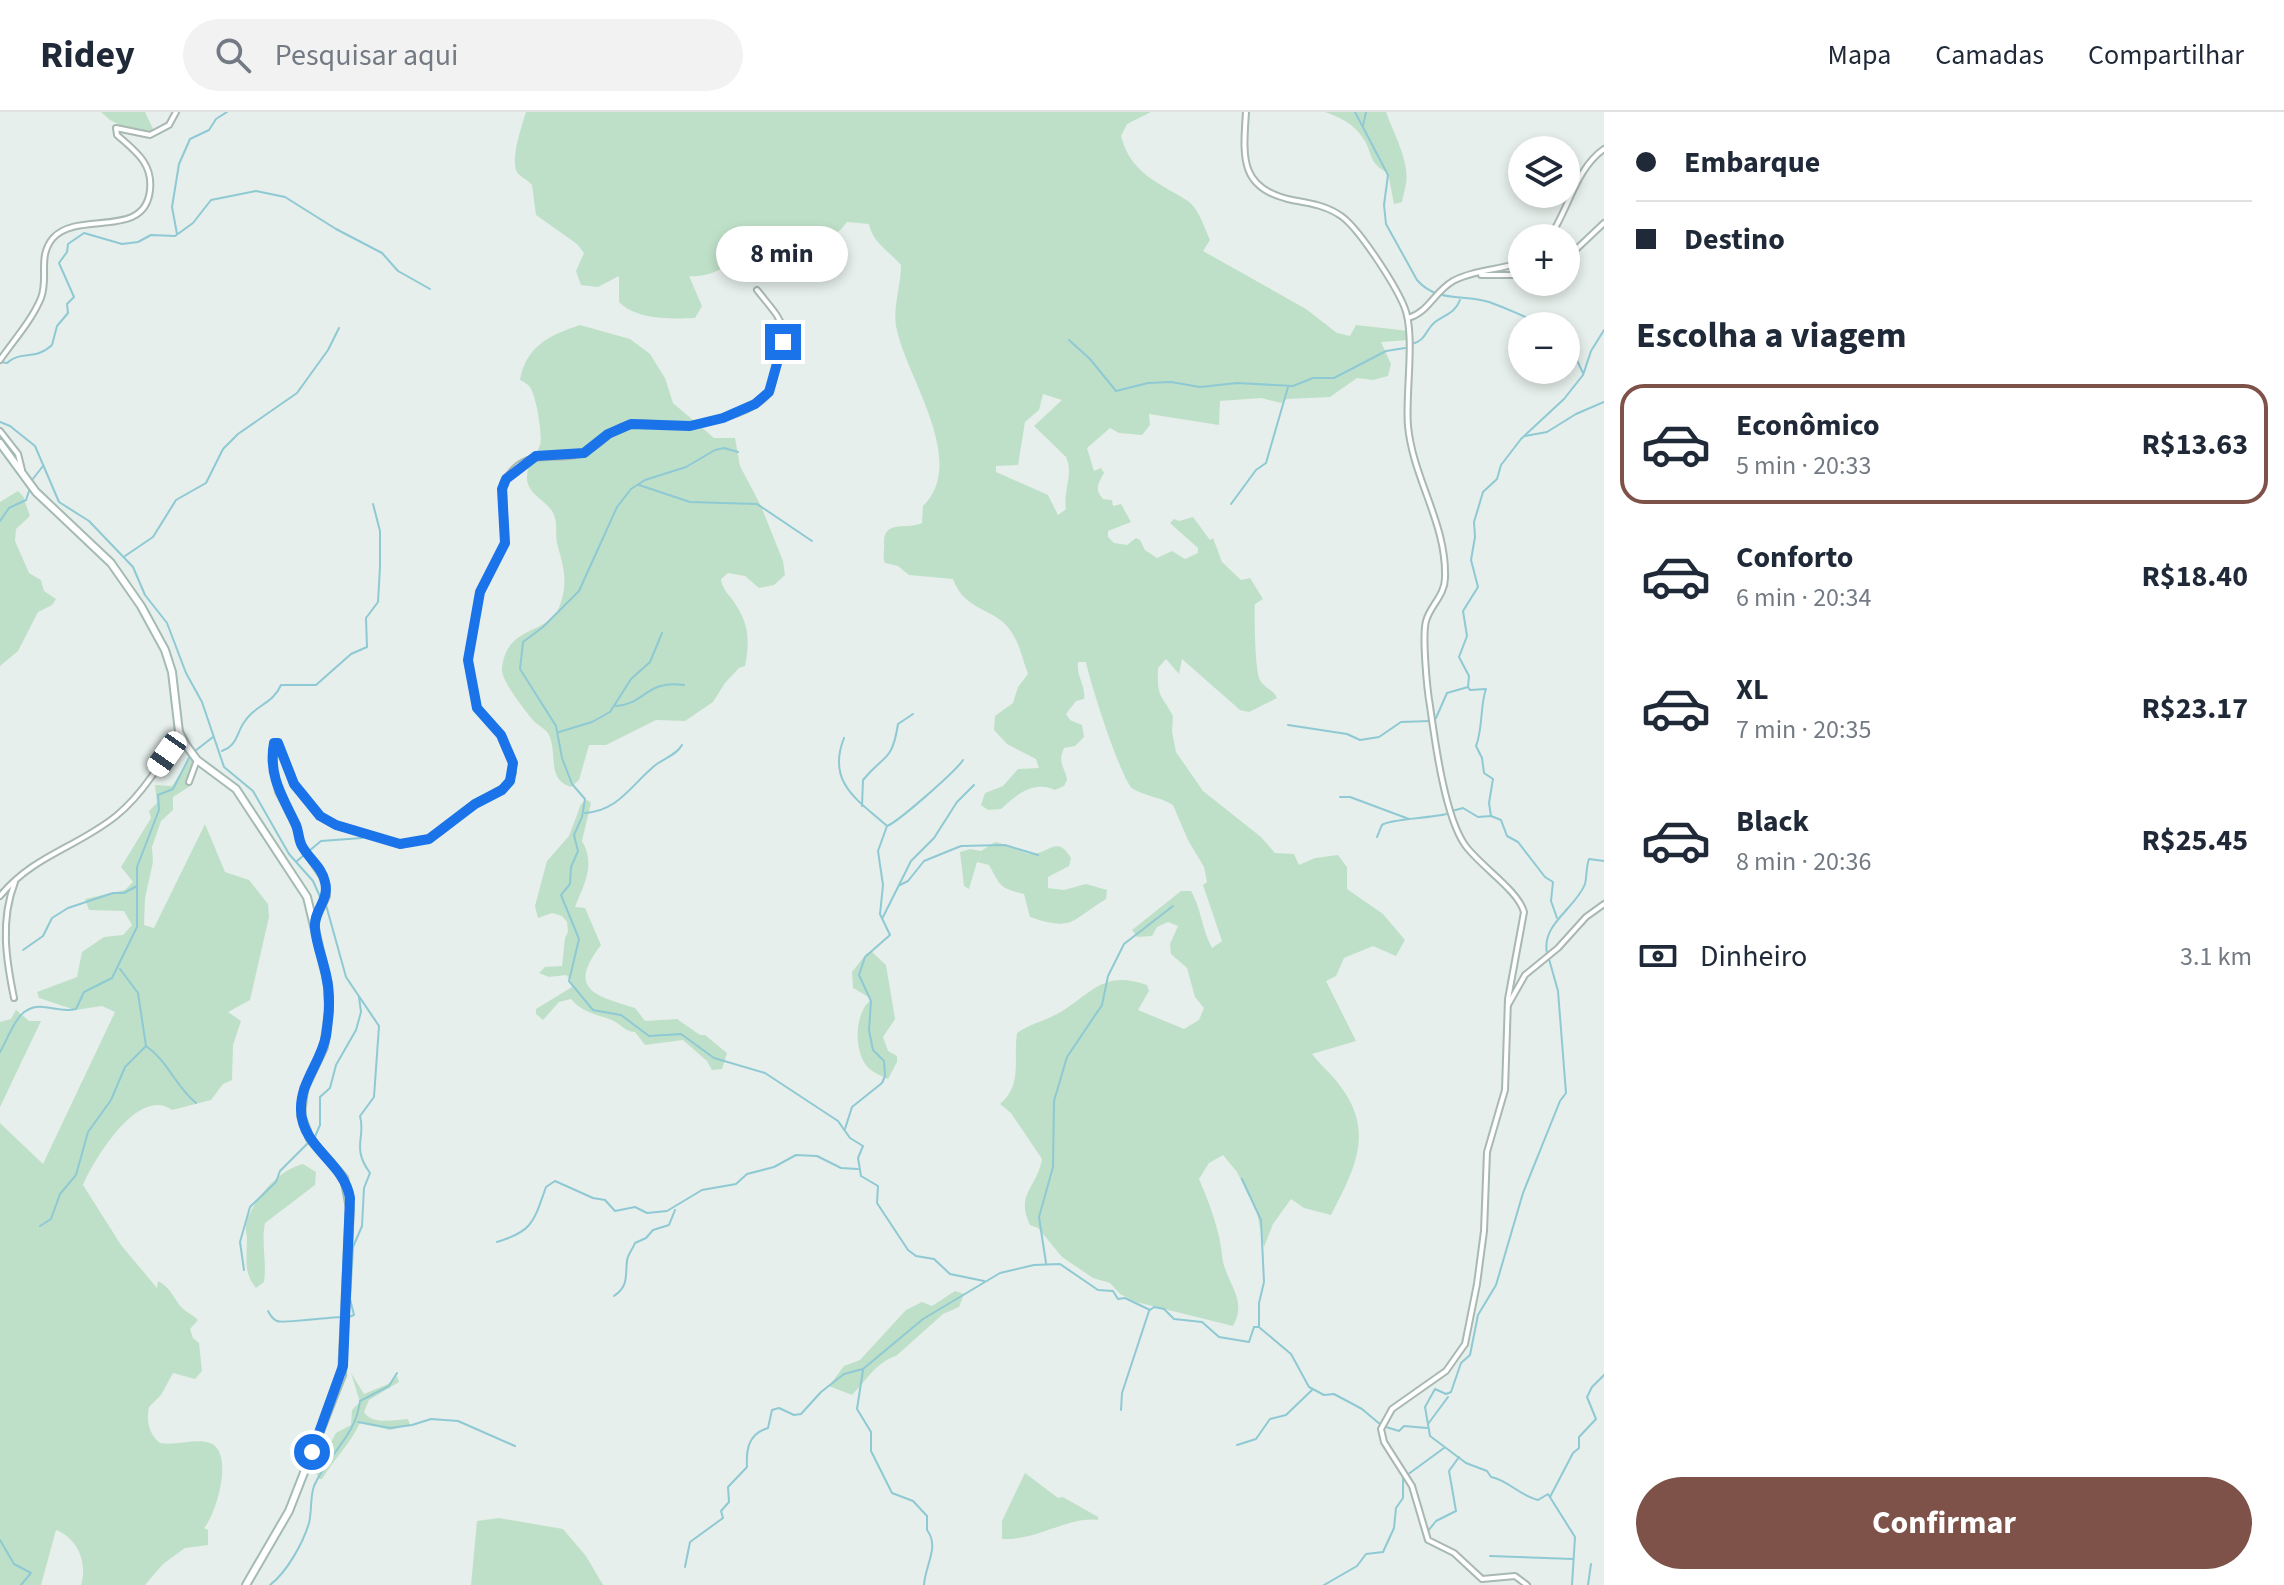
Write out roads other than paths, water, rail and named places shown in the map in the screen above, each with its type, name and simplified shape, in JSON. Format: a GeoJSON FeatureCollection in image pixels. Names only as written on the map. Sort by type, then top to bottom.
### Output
{"type":"FeatureCollection","features":[{"type":"Feature","properties":{"kind":"street"},"geometry":{"type":"LineString","coordinates":[[0,360],[41,298],[43,257],[52,240],[70,226],[133,217],[145,205],[151,180],[147,166],[141,156],[117,135],[116,128],[150,135],[169,125],[176,112]]}},
{"type":"Feature","properties":{"kind":"street"},"geometry":{"type":"LineString","coordinates":[[1246,112],[1244,159],[1254,180],[1275,195],[1326,207],[1348,221],[1364,240],[1402,302],[1408,318],[1409,434],[1441,535],[1445,580],[1425,626],[1430,706],[1453,826],[1466,847],[1519,901],[1524,912],[1507,1007],[1506,1081],[1487,1152],[1484,1231],[1465,1344],[1446,1371],[1392,1409],[1381,1429],[1384,1442],[1412,1486],[1428,1540],[1454,1553],[1477,1577],[1489,1580],[1515,1576],[1527,1585]]}},
{"type":"Feature","properties":{"kind":"street"},"geometry":{"type":"LineString","coordinates":[[1558,224],[1583,173],[1604,149]]}},
{"type":"Feature","properties":{"kind":"street"},"geometry":{"type":"LineString","coordinates":[[1580,246],[1604,223]]}},
{"type":"Feature","properties":{"kind":"street"},"geometry":{"type":"LineString","coordinates":[[1408,318],[1422,313],[1449,284],[1508,266]]}},
{"type":"Feature","properties":{"kind":"street"},"geometry":{"type":"LineString","coordinates":[[1479,274],[1508,275]]}},
{"type":"Feature","properties":{"kind":"street"},"geometry":{"type":"LineString","coordinates":[[314,925],[326,900],[326,886],[323,874],[301,845],[297,825],[278,792],[274,773],[274,743],[278,743],[301,795],[320,816],[336,825],[400,844],[429,839],[461,814],[506,786],[513,773],[513,763],[501,735],[477,708],[468,660],[480,592],[505,543],[503,484],[515,470],[536,456],[584,453],[618,428],[631,424],[675,427],[711,422],[765,398],[773,383],[784,329],[779,317],[757,290]]}},
{"type":"Feature","properties":{"kind":"street"},"geometry":{"type":"LineString","coordinates":[[0,431],[18,454],[22,470]]}},
{"type":"Feature","properties":{"kind":"street"},"geometry":{"type":"LineString","coordinates":[[0,443],[36,492],[98,547],[141,606],[165,650],[172,672],[179,732],[197,760],[236,789],[251,808],[273,848],[303,888],[328,984],[329,1011],[324,1047],[304,1089],[301,1115],[310,1139],[338,1170],[348,1188],[344,1355],[340,1381],[289,1511],[246,1585]]}},
{"type":"Feature","properties":{"kind":"street"},"geometry":{"type":"LineString","coordinates":[[0,896],[17,876],[91,833],[127,806],[153,775],[179,732]]}},
{"type":"Feature","properties":{"kind":"street"},"geometry":{"type":"LineString","coordinates":[[189,782],[197,760]]}},
{"type":"Feature","properties":{"kind":"street"},"geometry":{"type":"LineString","coordinates":[[14,998],[5,937],[7,907],[17,876]]}},
{"type":"Feature","properties":{"kind":"street"},"geometry":{"type":"LineString","coordinates":[[1507,1007],[1525,975],[1604,904]]}},
{"type":"Feature","properties":{"kind":"waterway"},"geometry":{"type":"LineString","coordinates":[[177,234],[172,207],[179,164],[190,139],[209,130],[216,119],[227,112]]}},
{"type":"Feature","properties":{"kind":"waterway"},"geometry":{"type":"LineString","coordinates":[[1355,112],[1388,175],[1384,205],[1386,224],[1417,280],[1442,295],[1489,302],[1514,312]]}},
{"type":"Feature","properties":{"kind":"waterway"},"geometry":{"type":"LineString","coordinates":[[1363,126],[1366,112]]}},
{"type":"Feature","properties":{"kind":"waterway"},"geometry":{"type":"LineString","coordinates":[[0,362],[7,363],[18,357],[40,353],[52,345],[57,326],[68,313],[67,304],[74,297],[59,263],[67,252],[68,244],[84,233],[122,244],[138,242],[151,235],[175,236],[193,223],[211,200],[256,191],[285,197],[382,253],[398,271],[430,289]]}},
{"type":"Feature","properties":{"kind":"waterway"},"geometry":{"type":"LineString","coordinates":[[1412,344],[1421,340],[1435,322],[1453,311],[1460,300]]}},
{"type":"Feature","properties":{"kind":"waterway"},"geometry":{"type":"LineString","coordinates":[[125,556],[153,537],[176,500],[206,483],[223,449],[238,434],[297,393],[328,350],[339,328]]}},
{"type":"Feature","properties":{"kind":"waterway"},"geometry":{"type":"LineString","coordinates":[[1468,687],[1469,676],[1459,657],[1467,636],[1463,611],[1478,587],[1471,560],[1474,522],[1483,492],[1497,479],[1501,465],[1521,439],[1564,399],[1583,375],[1591,351],[1604,330]]}},
{"type":"Feature","properties":{"kind":"waterway"},"geometry":{"type":"LineString","coordinates":[[1069,340],[1090,359],[1116,391],[1148,383],[1171,382],[1200,387],[1237,383],[1293,386],[1313,378],[1334,378],[1386,351],[1405,348]]}},
{"type":"Feature","properties":{"kind":"waterway"},"geometry":{"type":"LineString","coordinates":[[1580,367],[1583,373]]}},
{"type":"Feature","properties":{"kind":"waterway"},"geometry":{"type":"LineString","coordinates":[[1231,504],[1256,470],[1266,463],[1288,387]]}},
{"type":"Feature","properties":{"kind":"waterway"},"geometry":{"type":"LineString","coordinates":[[1525,436],[1547,432],[1576,414],[1604,402]]}},
{"type":"Feature","properties":{"kind":"waterway"},"geometry":{"type":"LineString","coordinates":[[0,422],[35,446],[59,502],[89,521],[133,567],[145,595],[167,623],[186,673],[202,702],[224,767],[253,791],[289,854],[313,881],[322,901]]}},
{"type":"Feature","properties":{"kind":"waterway"},"geometry":{"type":"LineString","coordinates":[[738,452],[724,448],[715,450],[686,467],[645,480],[631,489],[617,507],[579,591],[523,642],[520,669],[556,726],[562,758],[572,784],[585,799],[574,835],[578,851],[571,867],[570,884],[561,895],[579,939],[569,981],[593,1010],[621,1015],[649,1036],[681,1034],[714,1058],[765,1073],[838,1121],[850,1138],[863,1146],[858,1158],[861,1176],[878,1186],[877,1203],[908,1250],[916,1256],[934,1259],[950,1274],[984,1281]]}},
{"type":"Feature","properties":{"kind":"waterway"},"geometry":{"type":"LineString","coordinates":[[32,480],[43,466]]}},
{"type":"Feature","properties":{"kind":"waterway"},"geometry":{"type":"LineString","coordinates":[[639,485],[690,502],[757,504],[812,541]]}},
{"type":"Feature","properties":{"kind":"waterway"},"geometry":{"type":"LineString","coordinates":[[0,521],[9,508],[26,500],[29,491]]}},
{"type":"Feature","properties":{"kind":"waterway"},"geometry":{"type":"LineString","coordinates":[[222,751],[234,742],[249,716],[281,685],[316,685],[351,654],[367,647],[366,618],[378,602],[380,567],[380,531],[373,504]]}},
{"type":"Feature","properties":{"kind":"waterway"},"geometry":{"type":"LineString","coordinates":[[559,732],[592,722],[610,712],[631,679],[650,662],[662,633]]}},
{"type":"Feature","properties":{"kind":"waterway"},"geometry":{"type":"LineString","coordinates":[[616,706],[634,701],[661,686],[684,685]]}},
{"type":"Feature","properties":{"kind":"waterway"},"geometry":{"type":"LineString","coordinates":[[1436,718],[1447,693],[1468,687],[1470,690],[1486,689],[1476,746],[1484,773],[1493,779],[1489,803],[1491,816]]}},
{"type":"Feature","properties":{"kind":"waterway"},"geometry":{"type":"LineString","coordinates":[[862,806],[863,780],[890,752],[898,724],[913,714]]}},
{"type":"Feature","properties":{"kind":"waterway"},"geometry":{"type":"LineString","coordinates":[[1288,725],[1347,734],[1360,740],[1379,737],[1401,722],[1430,721]]}},
{"type":"Feature","properties":{"kind":"waterway"},"geometry":{"type":"LineString","coordinates":[[195,751],[213,737]]}},
{"type":"Feature","properties":{"kind":"waterway"},"geometry":{"type":"LineString","coordinates":[[844,738],[839,767],[842,779],[856,799],[886,825]]}},
{"type":"Feature","properties":{"kind":"waterway"},"geometry":{"type":"LineString","coordinates":[[585,813],[614,803],[682,745]]}},
{"type":"Feature","properties":{"kind":"waterway"},"geometry":{"type":"LineString","coordinates":[[0,1052],[16,1022],[27,1010],[34,1007],[76,1009],[84,992],[112,978],[137,927],[137,867],[159,810],[158,795],[173,789],[190,756]]}},
{"type":"Feature","properties":{"kind":"waterway"},"geometry":{"type":"LineString","coordinates":[[845,1129],[852,1107],[882,1083],[885,1076],[884,1061],[873,1050],[869,1030],[871,1001],[859,975],[865,957],[890,935],[880,914],[883,885],[878,851],[887,826],[903,816],[963,760]]}},
{"type":"Feature","properties":{"kind":"waterway"},"geometry":{"type":"LineString","coordinates":[[883,917],[911,861],[934,838],[957,802],[974,785]]}},
{"type":"Feature","properties":{"kind":"waterway"},"geometry":{"type":"LineString","coordinates":[[1340,797],[1350,797],[1409,819]]}},
{"type":"Feature","properties":{"kind":"waterway"},"geometry":{"type":"LineString","coordinates":[[1452,811],[1463,808],[1478,817],[1491,816],[1501,820],[1507,836],[1518,842],[1545,877],[1553,882],[1551,901],[1557,918]]}},
{"type":"Feature","properties":{"kind":"waterway"},"geometry":{"type":"LineString","coordinates":[[1377,837],[1386,823],[1446,814]]}},
{"type":"Feature","properties":{"kind":"waterway"},"geometry":{"type":"LineString","coordinates":[[297,861],[321,841],[362,838]]}},
{"type":"Feature","properties":{"kind":"waterway"},"geometry":{"type":"LineString","coordinates":[[900,885],[908,881],[924,861],[961,846],[1005,845],[1038,855]]}},
{"type":"Feature","properties":{"kind":"waterway"},"geometry":{"type":"LineString","coordinates":[[1547,953],[1549,933],[1581,893],[1589,859],[1604,861]]}},
{"type":"Feature","properties":{"kind":"waterway"},"geometry":{"type":"LineString","coordinates":[[23,950],[43,936],[52,918],[68,908],[113,893],[124,893],[137,886]]}},
{"type":"Feature","properties":{"kind":"waterway"},"geometry":{"type":"LineString","coordinates":[[326,905],[346,977],[379,1026],[374,1097],[360,1116],[361,1156],[370,1173],[364,1188],[362,1226],[353,1247],[350,1299],[354,1315],[349,1317]]}},
{"type":"Feature","properties":{"kind":"waterway"},"geometry":{"type":"LineString","coordinates":[[1046,1263],[1039,1217],[1053,1167],[1054,1101],[1067,1057],[1102,1005],[1108,976],[1124,944],[1173,906]]}},
{"type":"Feature","properties":{"kind":"waterway"},"geometry":{"type":"LineString","coordinates":[[1549,959],[1558,991],[1566,1093],[1523,1193],[1496,1285],[1478,1315],[1470,1355],[1461,1363],[1451,1392],[1446,1394],[1435,1389],[1425,1407],[1430,1436],[1466,1463],[1487,1471],[1491,1477],[1532,1498],[1538,1500],[1548,1494],[1575,1537],[1572,1585]]}},
{"type":"Feature","properties":{"kind":"waterway"},"geometry":{"type":"LineString","coordinates":[[120,969],[138,993],[146,1046],[196,1103]]}},
{"type":"Feature","properties":{"kind":"waterway"},"geometry":{"type":"LineString","coordinates":[[314,1139],[320,1125],[320,1097],[330,1088],[336,1065],[356,1030],[361,1012],[359,997]]}},
{"type":"Feature","properties":{"kind":"waterway"},"geometry":{"type":"LineString","coordinates":[[40,1226],[51,1219],[60,1194],[76,1175],[88,1132],[111,1100],[125,1067],[146,1046]]}},
{"type":"Feature","properties":{"kind":"waterway"},"geometry":{"type":"LineString","coordinates":[[244,1270],[240,1242],[250,1207],[276,1182],[280,1171],[309,1142]]}},
{"type":"Feature","properties":{"kind":"waterway"},"geometry":{"type":"LineString","coordinates":[[497,1242],[519,1233],[531,1223],[546,1187],[555,1181],[605,1200],[615,1211],[635,1207],[647,1213],[667,1211],[702,1190],[736,1184],[747,1174],[774,1167],[796,1155],[817,1156],[841,1168],[858,1169]]}},
{"type":"Feature","properties":{"kind":"waterway"},"geometry":{"type":"LineString","coordinates":[[685,1567],[690,1542],[723,1518],[721,1511],[729,1502],[728,1487],[747,1467],[752,1438],[768,1428],[772,1410],[779,1408],[794,1415],[801,1414],[821,1392],[844,1374],[863,1369],[923,1319],[1000,1273],[1034,1265],[1060,1264],[1098,1290],[1113,1291],[1118,1299],[1125,1298],[1150,1310],[1154,1307],[1164,1309],[1174,1319],[1202,1322],[1219,1337],[1249,1342],[1254,1327],[1259,1327],[1259,1303],[1264,1282],[1261,1220],[1242,1179]]}},
{"type":"Feature","properties":{"kind":"waterway"},"geometry":{"type":"LineString","coordinates":[[614,1296],[624,1284],[627,1259],[635,1243],[653,1230],[669,1225],[675,1210]]}},
{"type":"Feature","properties":{"kind":"waterway"},"geometry":{"type":"LineString","coordinates":[[268,1311],[281,1322],[342,1317]]}},
{"type":"Feature","properties":{"kind":"waterway"},"geometry":{"type":"LineString","coordinates":[[1121,1410],[1122,1393],[1149,1311]]}},
{"type":"Feature","properties":{"kind":"waterway"},"geometry":{"type":"LineString","coordinates":[[1260,1328],[1291,1354],[1309,1387],[1324,1395],[1334,1394],[1362,1409],[1381,1425]]}},
{"type":"Feature","properties":{"kind":"waterway"},"geometry":{"type":"LineString","coordinates":[[863,1370],[857,1409],[871,1432],[871,1451],[892,1493],[913,1501],[927,1516],[932,1550],[924,1585]]}},
{"type":"Feature","properties":{"kind":"waterway"},"geometry":{"type":"LineString","coordinates":[[270,1585],[288,1565],[303,1539],[309,1523],[314,1486],[353,1425],[360,1401],[389,1386],[397,1373]]}},
{"type":"Feature","properties":{"kind":"waterway"},"geometry":{"type":"LineString","coordinates":[[1550,1497],[1573,1453],[1579,1448],[1579,1437],[1596,1419],[1587,1397],[1604,1375]]}},
{"type":"Feature","properties":{"kind":"waterway"},"geometry":{"type":"LineString","coordinates":[[1237,1445],[1256,1439],[1270,1419],[1286,1415],[1312,1390]]}},
{"type":"Feature","properties":{"kind":"waterway"},"geometry":{"type":"LineString","coordinates":[[1428,1424],[1448,1397]]}},
{"type":"Feature","properties":{"kind":"waterway"},"geometry":{"type":"LineString","coordinates":[[358,1422],[390,1428],[431,1419],[458,1421],[515,1446]]}},
{"type":"Feature","properties":{"kind":"waterway"},"geometry":{"type":"LineString","coordinates":[[1386,1427],[1399,1431],[1404,1426],[1427,1428]]}},
{"type":"Feature","properties":{"kind":"waterway"},"geometry":{"type":"LineString","coordinates":[[1324,1585],[1357,1566],[1366,1554],[1383,1552],[1394,1528],[1396,1508],[1403,1498],[1403,1478],[1444,1448]]}},
{"type":"Feature","properties":{"kind":"waterway"},"geometry":{"type":"LineString","coordinates":[[1428,1531],[1436,1521],[1456,1511],[1449,1471],[1459,1457]]}},
{"type":"Feature","properties":{"kind":"waterway"},"geometry":{"type":"LineString","coordinates":[[0,1540],[14,1564],[31,1573],[21,1585]]}},
{"type":"Feature","properties":{"kind":"waterway"},"geometry":{"type":"LineString","coordinates":[[1490,1556],[1573,1559]]}},
{"type":"Feature","properties":{"kind":"waterway"},"geometry":{"type":"LineString","coordinates":[[1588,1585],[1591,1564]]}}]}
